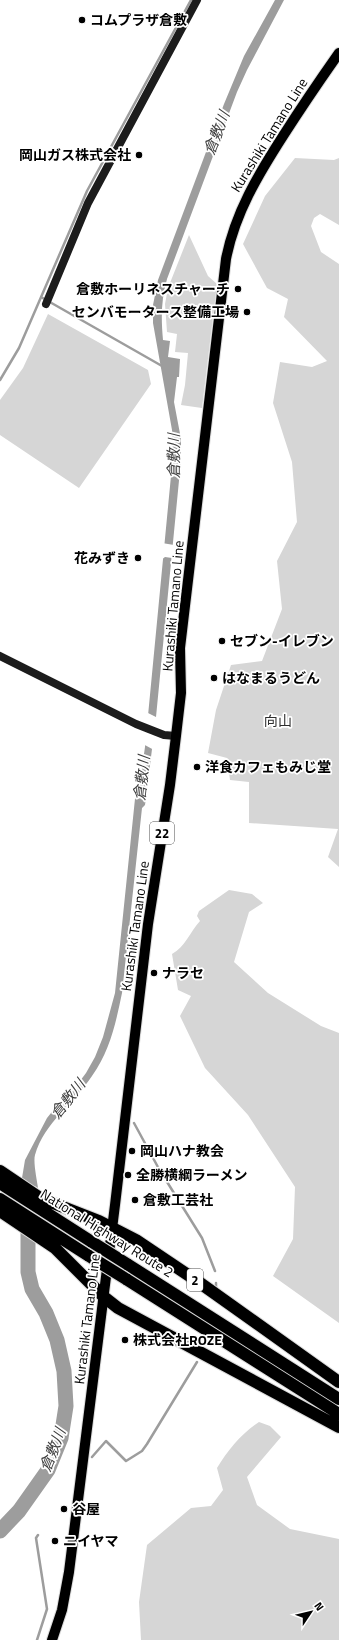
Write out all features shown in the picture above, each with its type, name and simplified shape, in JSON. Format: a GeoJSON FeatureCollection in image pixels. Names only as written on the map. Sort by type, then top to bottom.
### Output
{"type":"FeatureCollection","features":[{"type":"Feature","properties":{"kind":"highway","name":"2"},"geometry":{"type":"LineString","coordinates":[[0,1171],[18,1188],[40,1203],[112,1228],[136,1240],[200,1283],[339,1382]]}},
{"type":"Feature","properties":{"kind":"highway","name":"National Highway Route 2"},"geometry":{"type":"LineString","coordinates":[[0,1183],[18,1188]]}},
{"type":"Feature","properties":{"kind":"highway","name":"National Highway Route 2"},"geometry":{"type":"LineString","coordinates":[[0,1199],[18,1210],[39,1230],[90,1256],[339,1414]]}},
{"type":"Feature","properties":{"kind":"highway","name":"National Highway Route 2"},"geometry":{"type":"LineString","coordinates":[[40,1203],[92,1242],[339,1398]]}},
{"type":"Feature","properties":{"kind":"highway"},"geometry":{"type":"LineString","coordinates":[[0,1211],[18,1222],[39,1230],[104,1297],[122,1310],[339,1427]]}},
{"type":"Feature","properties":{"kind":"main road","name":"Kurashiki Tamano Line"},"geometry":{"type":"LineString","coordinates":[[52,1640],[62,1610],[69,1572],[104,1297],[149,918],[170,785],[180,693],[180,648],[227,251],[238,216],[254,183],[312,92],[339,53]]}},
{"type":"Feature","properties":{"kind":"street"},"geometry":{"type":"LineString","coordinates":[[47,300],[88,203],[197,0]]}},
{"type":"Feature","properties":{"kind":"street"},"geometry":{"type":"LineString","coordinates":[[0,656],[136,724],[164,735],[176,736]]}},
{"type":"Feature","properties":{"kind":"green space","name":"向山"},"geometry":{"type":"Polygon","coordinates":[[[295,158],[334,160],[339,158],[339,225],[320,214],[314,218],[311,226],[321,252],[339,264],[339,867],[328,857],[338,829],[249,823],[249,782],[230,780],[227,758],[208,753],[216,710],[231,665],[262,661],[282,609],[277,561],[297,522],[292,462],[273,403],[280,362],[312,367],[327,361],[284,317],[288,299],[267,288],[243,244],[265,196],[295,158]]]}},
{"type":"Feature","properties":{"kind":"green space"},"geometry":{"type":"Polygon","coordinates":[[[189,235],[208,276],[217,284],[202,408],[181,405],[185,385],[188,353],[175,352],[177,334],[167,332],[165,304],[168,288],[189,235]]]}},
{"type":"Feature","properties":{"kind":"green space"},"geometry":{"type":"Polygon","coordinates":[[[48,314],[148,370],[151,384],[79,488],[0,435],[0,400],[23,368],[48,314]]]}},
{"type":"Feature","properties":{"kind":"green space"},"geometry":{"type":"Polygon","coordinates":[[[229,890],[252,894],[263,903],[249,912],[234,962],[268,993],[321,1026],[339,1033],[339,1323],[273,1276],[293,1239],[295,1187],[248,1115],[205,1068],[180,1016],[191,996],[178,990],[172,954],[184,943],[200,921],[197,916],[199,911],[229,890]]]}},
{"type":"Feature","properties":{"kind":"green space"},"geometry":{"type":"Polygon","coordinates":[[[259,1422],[270,1426],[281,1437],[247,1477],[257,1505],[290,1529],[339,1539],[339,1640],[141,1640],[139,1602],[147,1545],[191,1508],[211,1506],[223,1490],[217,1468],[235,1443],[259,1422]]]}},
{"type":"Feature","properties":{"kind":"water"},"geometry":{"type":"Polygon","coordinates":[[[275,0],[284,0],[237,92],[165,287],[162,309],[163,340],[170,341],[168,357],[180,359],[179,377],[177,377],[174,402],[181,439],[181,460],[156,717],[145,805],[142,808],[122,993],[112,1036],[103,1057],[85,1086],[53,1123],[39,1143],[35,1155],[38,1188],[22,1178],[25,1160],[47,1118],[59,1103],[71,1093],[86,1073],[95,1057],[103,1037],[115,993],[136,789],[141,775],[145,747],[173,455],[172,430],[153,323],[153,305],[158,280],[224,104],[244,56],[275,0]]]}},
{"type":"Feature","properties":{"kind":"pier"},"geometry":{"type":"Polygon","coordinates":[[[162,543],[174,545],[172,558],[165,557],[161,560],[162,543]]]}},
{"type":"Feature","properties":{"kind":"pier"},"geometry":{"type":"Polygon","coordinates":[[[146,712],[158,718],[154,750],[143,744],[146,712]]]}},
{"type":"Feature","properties":{"kind":"waterway"},"geometry":{"type":"LineString","coordinates":[[0,380],[19,348],[87,191],[191,0]]}},
{"type":"Feature","properties":{"kind":"waterway"},"geometry":{"type":"LineString","coordinates":[[41,297],[162,366]]}},
{"type":"Feature","properties":{"kind":"waterway"},"geometry":{"type":"LineString","coordinates":[[134,1123],[159,1169],[202,1238],[215,1271]]}},
{"type":"Feature","properties":{"kind":"waterway","name":"倉敷川"},"geometry":{"type":"LineString","coordinates":[[0,1531],[19,1511],[48,1470],[61,1438],[66,1406],[64,1371],[57,1340],[46,1313],[32,1289],[28,1272],[28,1188]]}},
{"type":"Feature","properties":{"kind":"waterway"},"geometry":{"type":"LineString","coordinates":[[92,1457],[106,1441],[126,1461],[142,1451],[197,1362]]}},
{"type":"Feature","properties":{"kind":"waterway"},"geometry":{"type":"LineString","coordinates":[[37,1640],[47,1609],[36,1538],[38,1535]]}},
{"type":"Feature","properties":{"kind":"place","name":"コムプラザ倉敷"},"geometry":{"type":"Point","coordinates":[82,20]}},
{"type":"Feature","properties":{"kind":"place","name":"岡山ガス株式会社"},"geometry":{"type":"Point","coordinates":[139,155]}},
{"type":"Feature","properties":{"kind":"place","name":"倉敷ホーリネスチャーチ"},"geometry":{"type":"Point","coordinates":[238,289]}},
{"type":"Feature","properties":{"kind":"place","name":"センバモータース整備工場"},"geometry":{"type":"Point","coordinates":[247,312]}},
{"type":"Feature","properties":{"kind":"place","name":"花みずき"},"geometry":{"type":"Point","coordinates":[138,558]}},
{"type":"Feature","properties":{"kind":"place","name":"セブン-イレブン"},"geometry":{"type":"Point","coordinates":[222,641]}},
{"type":"Feature","properties":{"kind":"place","name":"はなまるうどん"},"geometry":{"type":"Point","coordinates":[214,678]}},
{"type":"Feature","properties":{"kind":"place","name":"洋食カフェもみじ堂"},"geometry":{"type":"Point","coordinates":[197,767]}},
{"type":"Feature","properties":{"kind":"place","name":"ナラセ"},"geometry":{"type":"Point","coordinates":[154,973]}},
{"type":"Feature","properties":{"kind":"place","name":"岡山ハナ教会"},"geometry":{"type":"Point","coordinates":[132,1151]}},
{"type":"Feature","properties":{"kind":"place","name":"全勝横綱ラーメン"},"geometry":{"type":"Point","coordinates":[128,1175]}},
{"type":"Feature","properties":{"kind":"place","name":"倉敷工芸社"},"geometry":{"type":"Point","coordinates":[135,1200]}},
{"type":"Feature","properties":{"kind":"place","name":"株式会社ROZE"},"geometry":{"type":"Point","coordinates":[125,1340]}},
{"type":"Feature","properties":{"kind":"place","name":"谷屋"},"geometry":{"type":"Point","coordinates":[64,1509]}},
{"type":"Feature","properties":{"kind":"place","name":"ニイヤマ"},"geometry":{"type":"Point","coordinates":[55,1541]}}]}
